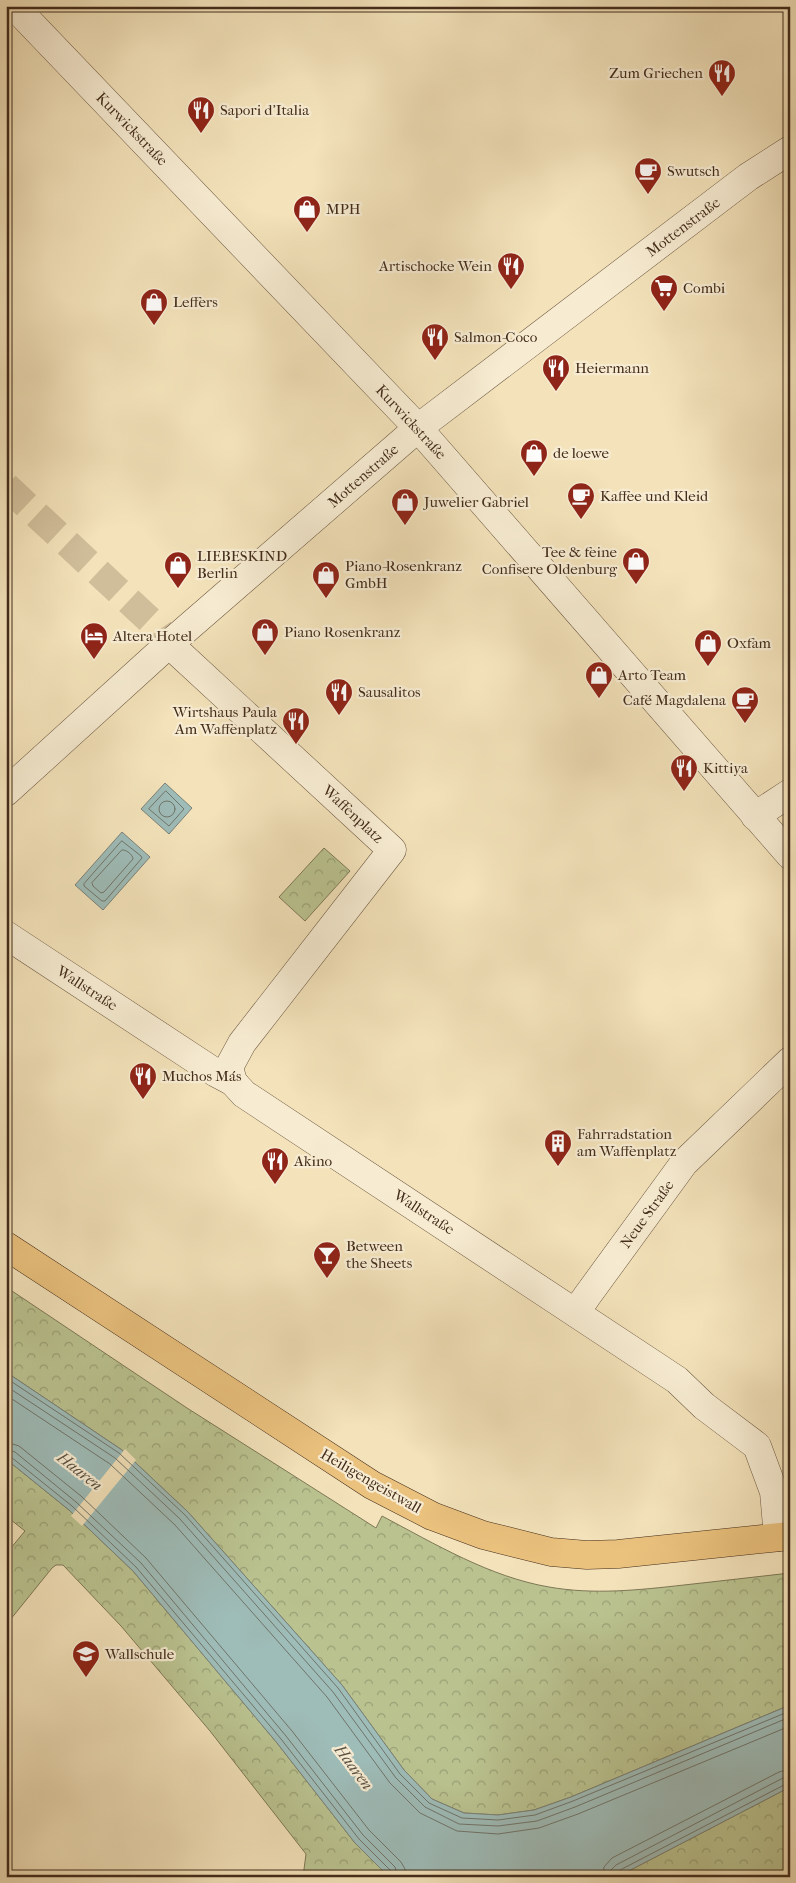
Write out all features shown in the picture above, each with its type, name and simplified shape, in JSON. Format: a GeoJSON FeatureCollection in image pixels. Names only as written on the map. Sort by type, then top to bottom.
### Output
{"type":"FeatureCollection","features":[{"type":"Feature","properties":{"kind":"main road","name":"Heiligengeistwall"},"geometry":{"type":"LineString","coordinates":[[6,1246],[372,1485],[432,1516],[483,1535],[518,1545],[552,1552],[587,1555],[665,1550],[784,1537]]}},
{"type":"Feature","properties":{"kind":"street","name":"Kurwickstraße"},"geometry":{"type":"LineString","coordinates":[[14,6],[418,428],[790,855]]}},
{"type":"Feature","properties":{"kind":"street","name":"Mottenstraße"},"geometry":{"type":"LineString","coordinates":[[6,792],[169,644],[418,428],[748,177],[790,150]]}},
{"type":"Feature","properties":{"kind":"street","name":"Waffenplatz"},"geometry":{"type":"LineString","coordinates":[[169,644],[392,850],[242,1043],[230,1067],[233,1082]]}},
{"type":"Feature","properties":{"kind":"street"},"geometry":{"type":"LineString","coordinates":[[755,816],[790,794]]}},
{"type":"Feature","properties":{"kind":"street","name":"Wallstraße"},"geometry":{"type":"LineString","coordinates":[[6,935],[216,1073],[233,1082],[244,1094],[677,1380],[704,1406],[757,1446],[774,1492],[784,1537]]}},
{"type":"Feature","properties":{"kind":"street","name":"Neue Straße"},"geometry":{"type":"LineString","coordinates":[[576,1312],[684,1163],[790,1061]]}},
{"type":"Feature","properties":{"kind":"green space"},"geometry":{"type":"Polygon","coordinates":[[[324,848],[350,871],[305,921],[279,897],[324,848]]]}},
{"type":"Feature","properties":{"kind":"green space"},"geometry":{"type":"Polygon","coordinates":[[[6,1287],[187,1408],[376,1528],[382,1516],[463,1558],[505,1576],[549,1587],[583,1591],[616,1591],[650,1589],[790,1573],[790,1705],[571,1797],[534,1810],[498,1815],[464,1813],[432,1799],[404,1770],[342,1685],[188,1512],[122,1450],[6,1372],[6,1287]]]}},
{"type":"Feature","properties":{"kind":"green space"},"geometry":{"type":"Polygon","coordinates":[[[6,1459],[69,1510],[133,1571],[277,1743],[355,1843],[389,1877],[303,1877],[306,1854],[210,1731],[121,1626],[63,1565],[56,1565],[52,1568],[6,1625],[6,1554],[25,1531],[6,1516],[6,1459]]]}},
{"type":"Feature","properties":{"kind":"green space"},"geometry":{"type":"Polygon","coordinates":[[[790,1787],[790,1877],[617,1877],[790,1787]]]}},
{"type":"Feature","properties":{"kind":"water"},"geometry":{"type":"Polygon","coordinates":[[[165,783],[192,808],[169,834],[141,809],[165,783]]]}},
{"type":"Feature","properties":{"kind":"water"},"geometry":{"type":"Polygon","coordinates":[[[122,832],[150,857],[103,910],[75,885],[122,832]]]}},
{"type":"Feature","properties":{"kind":"water","name":"Haaren"},"geometry":{"type":"Polygon","coordinates":[[[6,1372],[122,1450],[188,1512],[342,1685],[404,1770],[432,1799],[464,1813],[498,1815],[534,1810],[571,1797],[790,1705],[790,1787],[617,1877],[389,1877],[355,1843],[277,1743],[133,1571],[69,1510],[6,1459],[6,1372]]]}},
{"type":"Feature","properties":{"kind":"pier"},"geometry":{"type":"Polygon","coordinates":[[[125,1449],[136,1460],[82,1526],[71,1516],[125,1449]]]}},
{"type":"Feature","properties":{"kind":"tunnel"},"geometry":{"type":"LineString","coordinates":[[6,486],[158,628],[169,644]]}},
{"type":"Feature","properties":{"kind":"place","name":"Zum Griechen"},"geometry":{"type":"Point","coordinates":[722,97]}},
{"type":"Feature","properties":{"kind":"place","name":"Sapori d'Italia"},"geometry":{"type":"Point","coordinates":[201,134]}},
{"type":"Feature","properties":{"kind":"place","name":"Swutsch"},"geometry":{"type":"Point","coordinates":[648,195]}},
{"type":"Feature","properties":{"kind":"place","name":"MPH"},"geometry":{"type":"Point","coordinates":[307,233]}},
{"type":"Feature","properties":{"kind":"place","name":"Artischocke Wein"},"geometry":{"type":"Point","coordinates":[511,290]}},
{"type":"Feature","properties":{"kind":"place","name":"Combi"},"geometry":{"type":"Point","coordinates":[664,312]}},
{"type":"Feature","properties":{"kind":"place","name":"Leffers"},"geometry":{"type":"Point","coordinates":[154,326]}},
{"type":"Feature","properties":{"kind":"place","name":"Salmon-Coco"},"geometry":{"type":"Point","coordinates":[435,361]}},
{"type":"Feature","properties":{"kind":"place","name":"Heiermann"},"geometry":{"type":"Point","coordinates":[556,392]}},
{"type":"Feature","properties":{"kind":"place","name":"de loewe"},"geometry":{"type":"Point","coordinates":[534,477]}},
{"type":"Feature","properties":{"kind":"place","name":"Kaffee und Kleid"},"geometry":{"type":"Point","coordinates":[581,520]}},
{"type":"Feature","properties":{"kind":"place","name":"Juwelier Gabriel"},"geometry":{"type":"Point","coordinates":[405,526]}},
{"type":"Feature","properties":{"kind":"place","name":"Tee & feine Confisere Oldenburg"},"geometry":{"type":"Point","coordinates":[636,585]}},
{"type":"Feature","properties":{"kind":"place","name":"LIEBESKIND Berlin"},"geometry":{"type":"Point","coordinates":[178,589]}},
{"type":"Feature","properties":{"kind":"place","name":"Piano-Rosenkranz GmbH"},"geometry":{"type":"Point","coordinates":[326,599]}},
{"type":"Feature","properties":{"kind":"place","name":"Piano Rosenkranz"},"geometry":{"type":"Point","coordinates":[265,656]}},
{"type":"Feature","properties":{"kind":"place","name":"Altera Hotel"},"geometry":{"type":"Point","coordinates":[94,660]}},
{"type":"Feature","properties":{"kind":"place","name":"Oxfam"},"geometry":{"type":"Point","coordinates":[708,667]}},
{"type":"Feature","properties":{"kind":"place","name":"Arto Team"},"geometry":{"type":"Point","coordinates":[599,699]}},
{"type":"Feature","properties":{"kind":"place","name":"Sausalitos"},"geometry":{"type":"Point","coordinates":[339,716]}},
{"type":"Feature","properties":{"kind":"place","name":"Café Magdalena"},"geometry":{"type":"Point","coordinates":[745,724]}},
{"type":"Feature","properties":{"kind":"place","name":"Wirtshaus Paula Am Waffenplatz"},"geometry":{"type":"Point","coordinates":[296,745]}},
{"type":"Feature","properties":{"kind":"place","name":"Kittiya"},"geometry":{"type":"Point","coordinates":[684,792]}},
{"type":"Feature","properties":{"kind":"place","name":"Muchos Más"},"geometry":{"type":"Point","coordinates":[143,1100]}},
{"type":"Feature","properties":{"kind":"place","name":"Fahrradstation am Waffenplatz"},"geometry":{"type":"Point","coordinates":[558,1167]}},
{"type":"Feature","properties":{"kind":"place","name":"Akino"},"geometry":{"type":"Point","coordinates":[275,1185]}},
{"type":"Feature","properties":{"kind":"place","name":"Between the Sheets"},"geometry":{"type":"Point","coordinates":[327,1279]}},
{"type":"Feature","properties":{"kind":"place","name":"Wallschule"},"geometry":{"type":"Point","coordinates":[86,1678]}}]}
